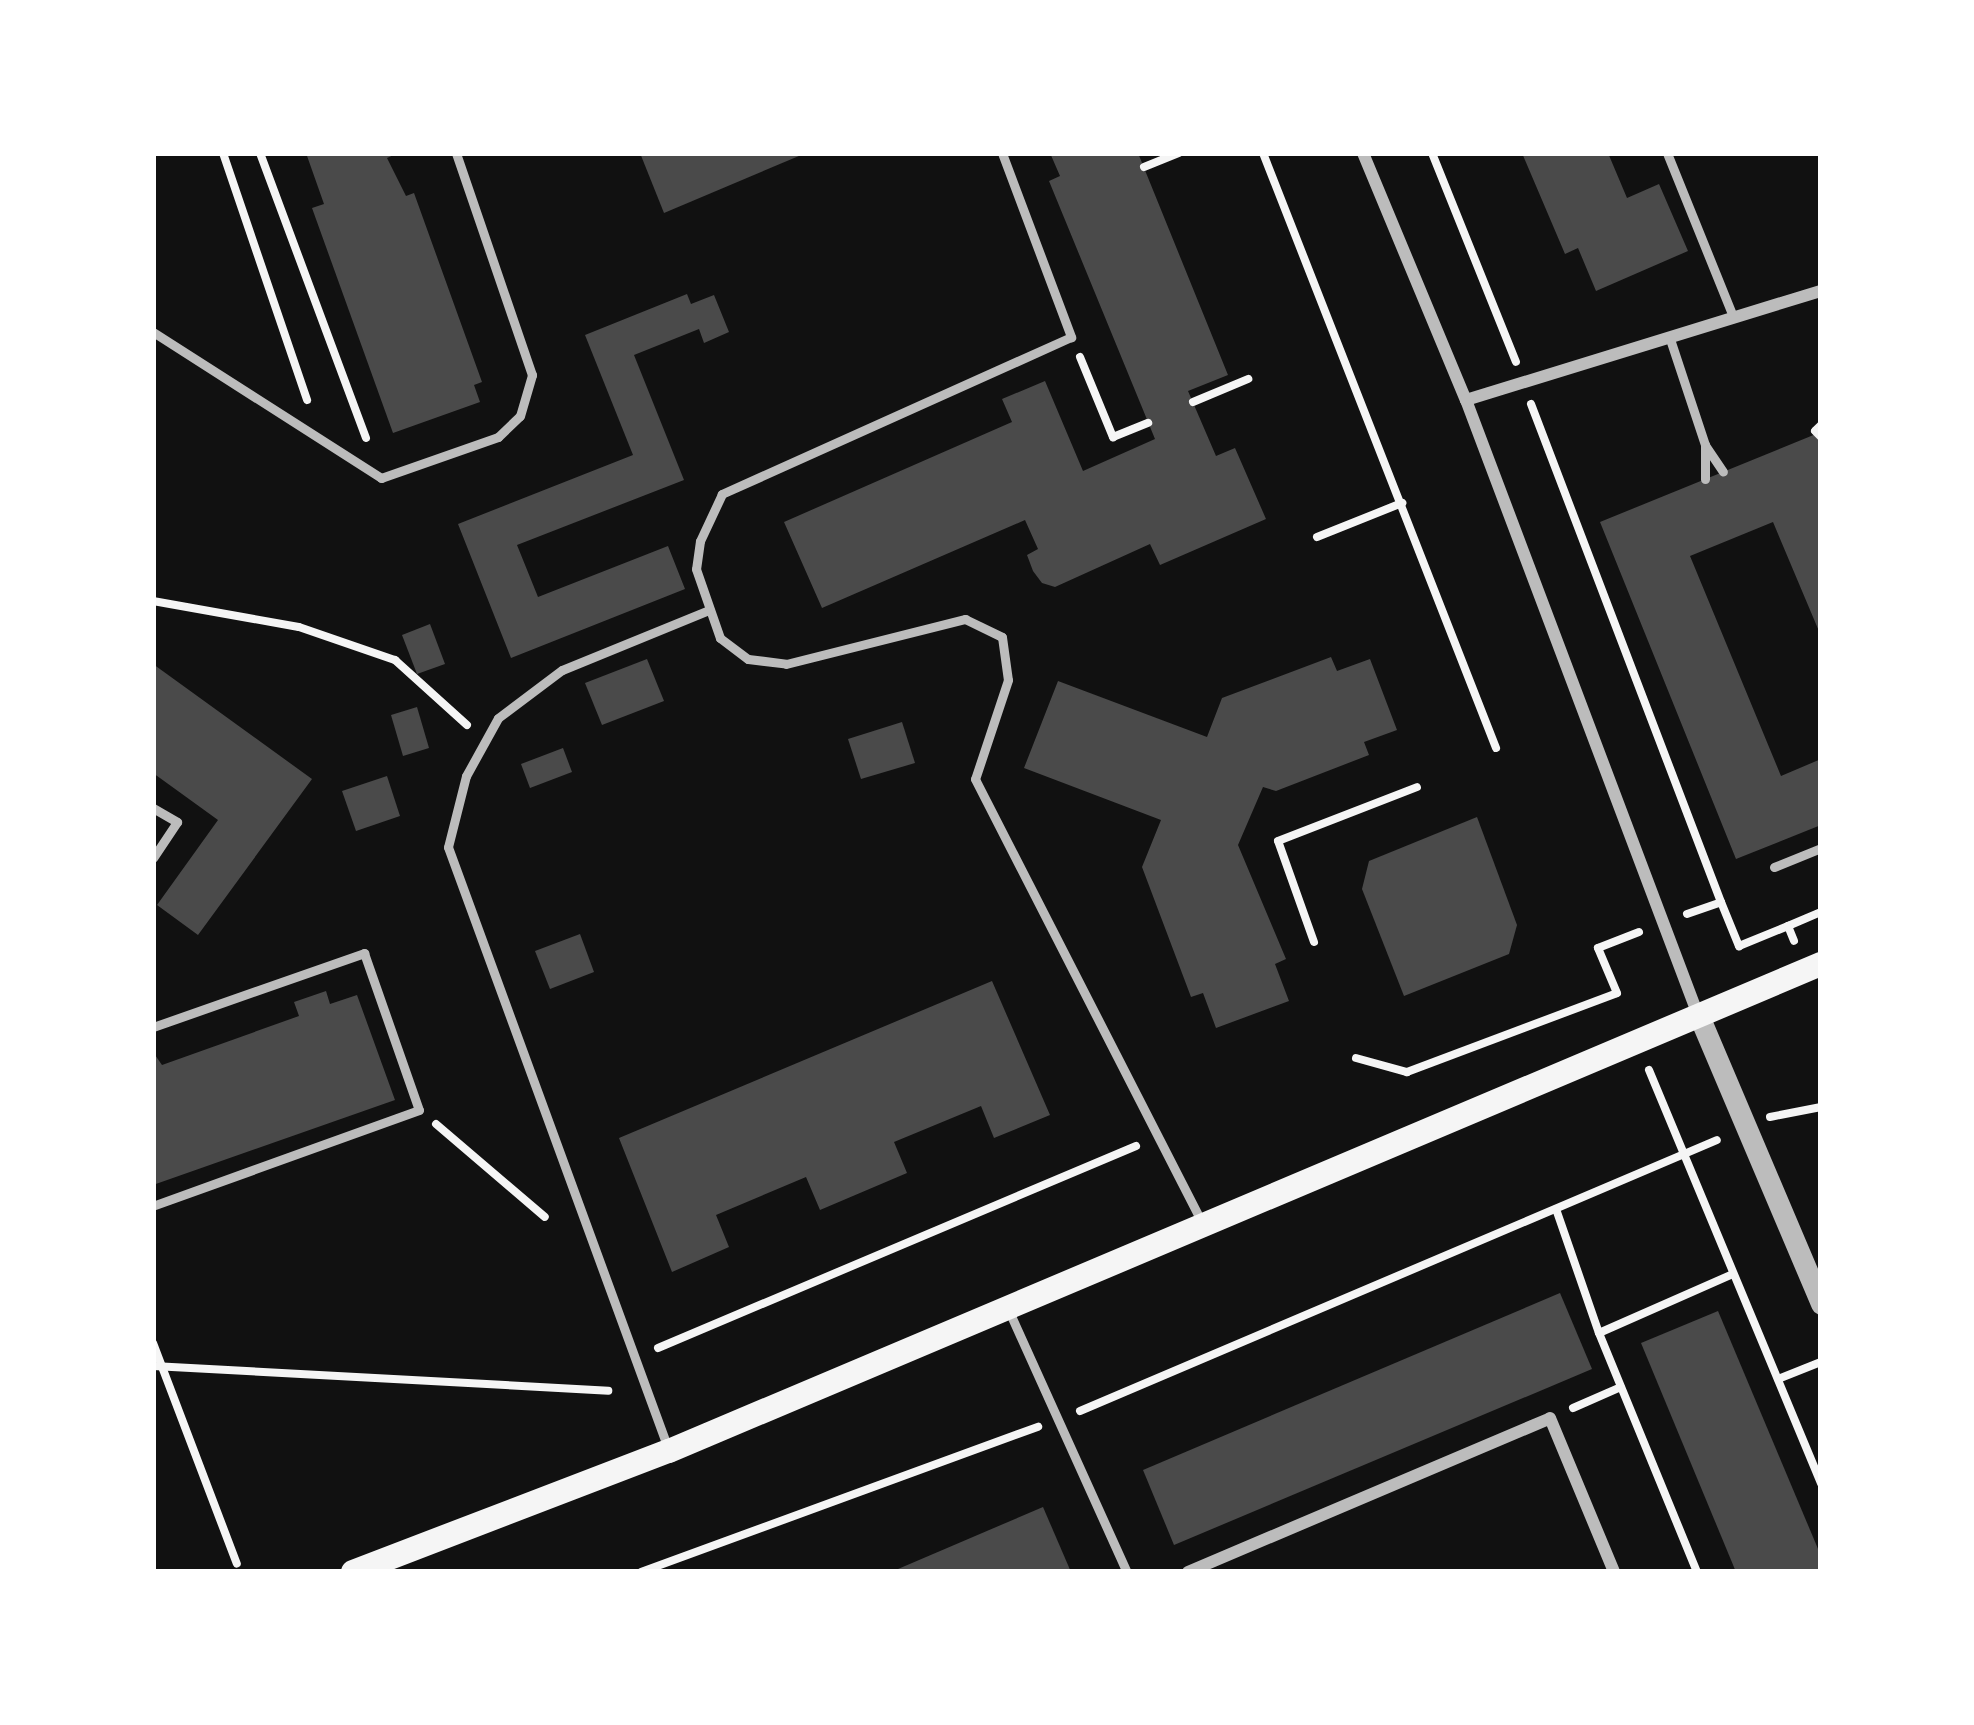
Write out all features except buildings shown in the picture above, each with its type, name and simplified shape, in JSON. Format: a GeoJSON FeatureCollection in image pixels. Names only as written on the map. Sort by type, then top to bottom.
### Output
{"type":"FeatureCollection","features":[{"type":"Feature","properties":{"kind":"main road"},"geometry":{"type":"LineString","coordinates":[[352,1572],[669,1450],[1813,967]]}},
{"type":"Feature","properties":{"kind":"street"},"geometry":{"type":"LineString","coordinates":[[1363,153],[1466,400],[1699,1016],[1821,1304]]}},
{"type":"Feature","properties":{"kind":"street"},"geometry":{"type":"LineString","coordinates":[[1466,400],[1732,314],[1821,291]]}},
{"type":"Feature","properties":{"kind":"street"},"geometry":{"type":"LineString","coordinates":[[1188,1572],[1550,1418],[1614,1572]]}},
{"type":"Feature","properties":{"kind":"lane"},"geometry":{"type":"LineString","coordinates":[[153,332],[381,478],[498,437],[520,416],[531,389],[529,361],[456,153]]}},
{"type":"Feature","properties":{"kind":"lane"},"geometry":{"type":"LineString","coordinates":[[1002,153],[1071,337],[722,494],[700,541],[696,568],[720,638],[748,659],[786,664],[965,619],[1002,637],[1008,680],[975,778],[1204,1226]]}},
{"type":"Feature","properties":{"kind":"lane"},"geometry":{"type":"LineString","coordinates":[[1667,153],[1732,314]]}},
{"type":"Feature","properties":{"kind":"lane"},"geometry":{"type":"LineString","coordinates":[[1669,336],[1705,445],[1723,472]]}},
{"type":"Feature","properties":{"kind":"lane"},"geometry":{"type":"LineString","coordinates":[[1705,445],[1705,479]]}},
{"type":"Feature","properties":{"kind":"lane"},"geometry":{"type":"LineString","coordinates":[[669,1450],[448,847],[466,776],[498,718],[562,670],[709,610]]}},
{"type":"Feature","properties":{"kind":"lane"},"geometry":{"type":"LineString","coordinates":[[153,808],[177,822],[153,858]]}},
{"type":"Feature","properties":{"kind":"lane"},"geometry":{"type":"LineString","coordinates":[[1774,868],[1821,848]]}},
{"type":"Feature","properties":{"kind":"lane"},"geometry":{"type":"LineString","coordinates":[[153,1027],[364,953],[419,1109],[153,1206]]}},
{"type":"Feature","properties":{"kind":"lane"},"geometry":{"type":"LineString","coordinates":[[1008,1308],[1127,1572]]}},
{"type":"Feature","properties":{"kind":"path"},"geometry":{"type":"LineString","coordinates":[[223,153],[310,407]]}},
{"type":"Feature","properties":{"kind":"path"},"geometry":{"type":"LineString","coordinates":[[260,153],[381,478]]}},
{"type":"Feature","properties":{"kind":"path"},"geometry":{"type":"LineString","coordinates":[[1144,167],[1179,153]]}},
{"type":"Feature","properties":{"kind":"path"},"geometry":{"type":"LineString","coordinates":[[1263,153],[1496,748]]}},
{"type":"Feature","properties":{"kind":"path"},"geometry":{"type":"LineString","coordinates":[[1432,153],[1738,946],[1821,912]]}},
{"type":"Feature","properties":{"kind":"path"},"geometry":{"type":"LineString","coordinates":[[1071,337],[1113,437],[1148,423]]}},
{"type":"Feature","properties":{"kind":"path"},"geometry":{"type":"LineString","coordinates":[[1193,402],[1248,379]]}},
{"type":"Feature","properties":{"kind":"path"},"geometry":{"type":"LineString","coordinates":[[1821,425],[1815,431],[1821,436]]}},
{"type":"Feature","properties":{"kind":"path"},"geometry":{"type":"LineString","coordinates":[[1317,536],[1402,503]]}},
{"type":"Feature","properties":{"kind":"path"},"geometry":{"type":"LineString","coordinates":[[153,601],[299,627],[395,660],[484,744]]}},
{"type":"Feature","properties":{"kind":"path"},"geometry":{"type":"LineString","coordinates":[[1314,942],[1278,841],[1417,787]]}},
{"type":"Feature","properties":{"kind":"path"},"geometry":{"type":"LineString","coordinates":[[1721,902],[1598,948],[1821,1484]]}},
{"type":"Feature","properties":{"kind":"path"},"geometry":{"type":"LineString","coordinates":[[1788,926],[1813,967]]}},
{"type":"Feature","properties":{"kind":"path"},"geometry":{"type":"LineString","coordinates":[[1356,1058],[1407,1072],[1617,993]]}},
{"type":"Feature","properties":{"kind":"path"},"geometry":{"type":"LineString","coordinates":[[641,1572],[1060,1419],[1777,1114],[1821,1108]]}},
{"type":"Feature","properties":{"kind":"path"},"geometry":{"type":"LineString","coordinates":[[419,1109],[545,1217]]}},
{"type":"Feature","properties":{"kind":"path"},"geometry":{"type":"LineString","coordinates":[[634,1358],[1158,1137]]}},
{"type":"Feature","properties":{"kind":"path"},"geometry":{"type":"LineString","coordinates":[[1556,1209],[1599,1334],[1697,1572]]}},
{"type":"Feature","properties":{"kind":"path"},"geometry":{"type":"LineString","coordinates":[[1599,1334],[1733,1274]]}},
{"type":"Feature","properties":{"kind":"path"},"geometry":{"type":"LineString","coordinates":[[153,1343],[157,1366],[237,1564]]}},
{"type":"Feature","properties":{"kind":"path"},"geometry":{"type":"LineString","coordinates":[[1777,1380],[1821,1362]]}},
{"type":"Feature","properties":{"kind":"path"},"geometry":{"type":"LineString","coordinates":[[157,1366],[608,1391]]}},
{"type":"Feature","properties":{"kind":"path"},"geometry":{"type":"LineString","coordinates":[[1550,1418],[1621,1387]]}}]}
